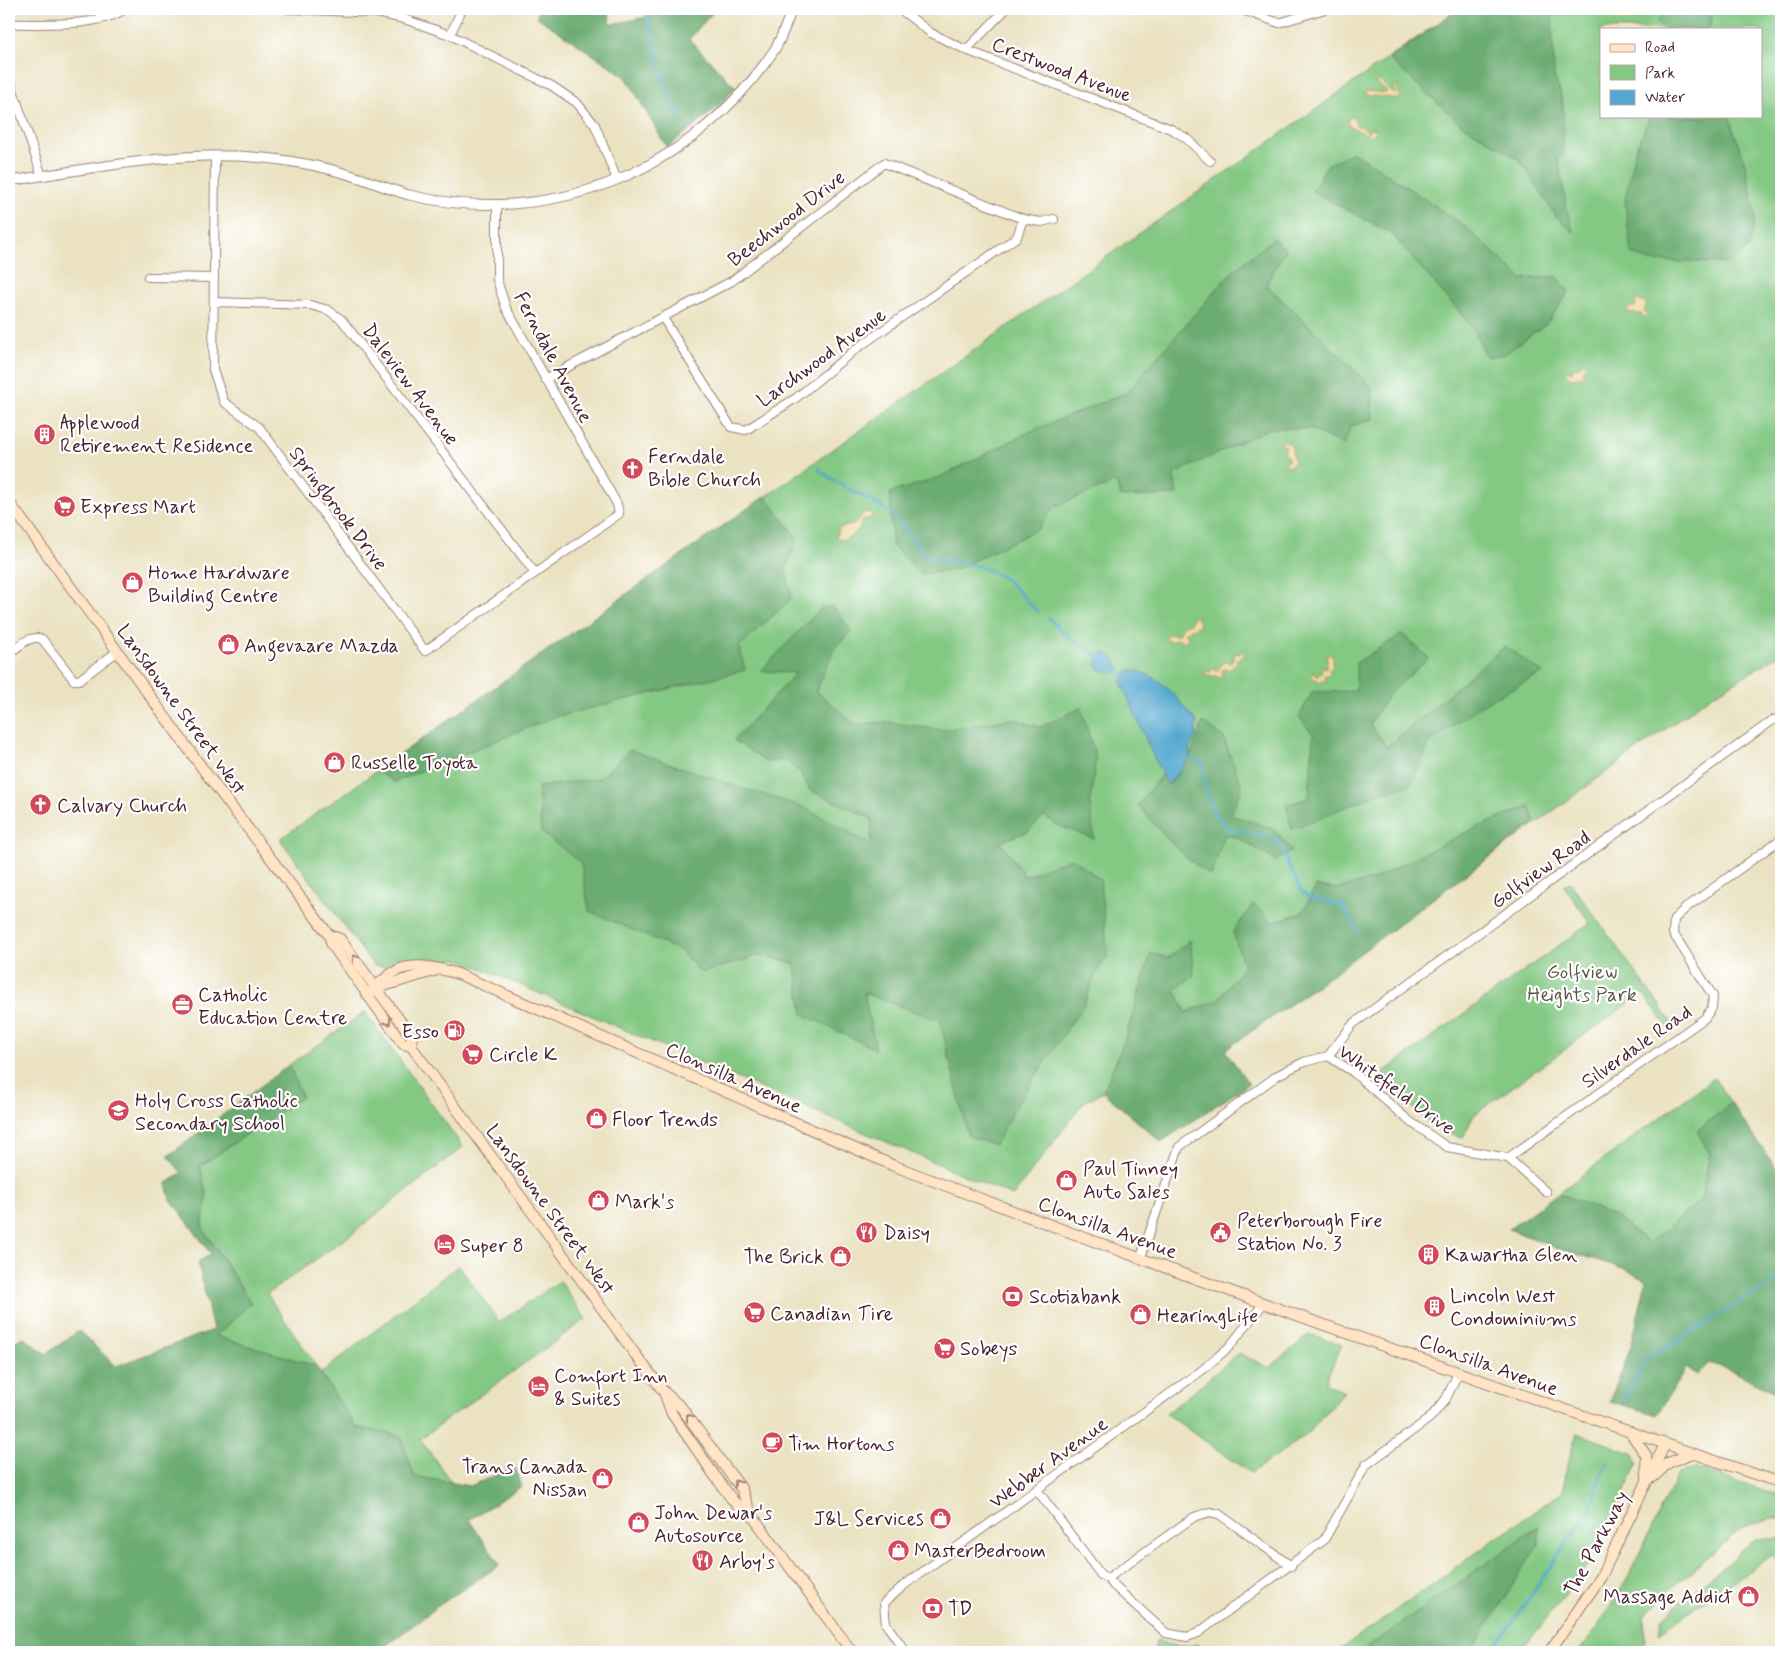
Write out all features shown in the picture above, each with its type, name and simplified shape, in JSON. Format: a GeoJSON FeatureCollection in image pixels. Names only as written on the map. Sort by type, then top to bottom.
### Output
{"type":"FeatureCollection","features":[{"type":"Feature","properties":{"kind":"main road","name":"Lansdowne Street West"},"geometry":{"type":"LineString","coordinates":[[9,502],[208,776],[329,935],[332,945],[372,991],[404,1044],[411,1046],[664,1392],[682,1407],[741,1488],[751,1514],[852,1652]]}},
{"type":"Feature","properties":{"kind":"main road","name":"Clonsilla Avenue"},"geometry":{"type":"LineString","coordinates":[[372,991],[386,977],[410,966],[422,965],[468,978],[892,1165],[1458,1373],[1781,1483]]}},
{"type":"Feature","properties":{"kind":"main road"},"geometry":{"type":"LineString","coordinates":[[1630,1431],[1646,1455],[1648,1471],[1645,1488]]}},
{"type":"Feature","properties":{"kind":"main road","name":"The Parkway"},"geometry":{"type":"LineString","coordinates":[[1549,1652],[1601,1577],[1665,1444]]}},
{"type":"Feature","properties":{"kind":"main road"},"geometry":{"type":"LineString","coordinates":[[1645,1488],[1668,1463],[1692,1453]]}},
{"type":"Feature","properties":{"kind":"street"},"geometry":{"type":"LineString","coordinates":[[9,24],[95,20],[116,15],[125,9]]}},
{"type":"Feature","properties":{"kind":"street"},"geometry":{"type":"LineString","coordinates":[[287,9],[377,13],[404,19],[450,36],[552,86],[577,103],[595,125],[617,180]]}},
{"type":"Feature","properties":{"kind":"street"},"geometry":{"type":"LineString","coordinates":[[450,36],[462,9]]}},
{"type":"Feature","properties":{"kind":"street"},"geometry":{"type":"LineString","coordinates":[[9,180],[168,157],[215,156],[274,159],[344,173],[409,194],[497,206],[553,200],[582,193],[617,180],[678,149],[726,111],[776,48],[792,9]]}},
{"type":"Feature","properties":{"kind":"street","name":"Crestwood Avenue"},"geometry":{"type":"LineString","coordinates":[[900,9],[931,33],[966,50],[1171,129],[1186,138],[1210,161]]}},
{"type":"Feature","properties":{"kind":"street"},"geometry":{"type":"LineString","coordinates":[[966,50],[1006,9]]}},
{"type":"Feature","properties":{"kind":"street"},"geometry":{"type":"LineString","coordinates":[[1240,9],[1279,23],[1326,9]]}},
{"type":"Feature","properties":{"kind":"street"},"geometry":{"type":"LineString","coordinates":[[9,78],[40,165],[42,176]]}},
{"type":"Feature","properties":{"kind":"street","name":"Springbrook Drive"},"geometry":{"type":"LineString","coordinates":[[215,156],[213,370],[224,402],[259,427],[425,651],[619,514]]}},
{"type":"Feature","properties":{"kind":"street","name":"Beechwood Drive"},"geometry":{"type":"LineString","coordinates":[[545,379],[732,281],[884,163],[1023,219],[1041,222],[1054,219]]}},
{"type":"Feature","properties":{"kind":"street","name":"Ferndale Avenue"},"geometry":{"type":"LineString","coordinates":[[497,206],[497,280],[506,308],[617,504],[619,514]]}},
{"type":"Feature","properties":{"kind":"street","name":"Larchwood Avenue"},"geometry":{"type":"LineString","coordinates":[[663,318],[730,427],[746,430],[796,398],[856,349],[1017,237],[1023,219]]}},
{"type":"Feature","properties":{"kind":"street"},"geometry":{"type":"LineString","coordinates":[[148,277],[214,278]]}},
{"type":"Feature","properties":{"kind":"street","name":"Daleview Avenue"},"geometry":{"type":"LineString","coordinates":[[214,302],[310,305],[328,310],[342,320],[535,573]]}},
{"type":"Feature","properties":{"kind":"street"},"geometry":{"type":"LineString","coordinates":[[9,654],[30,639],[39,637],[74,680],[79,680],[118,651]]}},
{"type":"Feature","properties":{"kind":"street","name":"Golfview Road"},"geometry":{"type":"LineString","coordinates":[[1328,1056],[1353,1024],[1774,720],[1781,719]]}},
{"type":"Feature","properties":{"kind":"street","name":"Silverdale Road"},"geometry":{"type":"LineString","coordinates":[[1508,1158],[1705,1018],[1712,1008],[1713,996],[1673,933],[1674,919],[1687,907],[1781,839]]}},
{"type":"Feature","properties":{"kind":"street","name":"Whitefield Drive"},"geometry":{"type":"LineString","coordinates":[[1141,1257],[1180,1147],[1278,1075],[1304,1062],[1328,1056],[1353,1072],[1408,1120],[1446,1147],[1508,1158]]}},
{"type":"Feature","properties":{"kind":"street"},"geometry":{"type":"LineString","coordinates":[[1508,1158],[1546,1192]]}},
{"type":"Feature","properties":{"kind":"street","name":"Webber Avenue"},"geometry":{"type":"LineString","coordinates":[[906,1652],[886,1624],[884,1603],[903,1586],[1200,1372],[1229,1347],[1264,1302]]}},
{"type":"Feature","properties":{"kind":"street"},"geometry":{"type":"LineString","coordinates":[[1037,1490],[1101,1575],[1108,1578],[1113,1585],[1166,1633],[1187,1636],[1198,1633],[1324,1540],[1366,1465],[1430,1418],[1446,1399],[1458,1373]]}},
{"type":"Feature","properties":{"kind":"street"},"geometry":{"type":"LineString","coordinates":[[1108,1578],[1194,1517],[1210,1512],[1219,1514],[1291,1566]]}},
{"type":"Feature","properties":{"kind":"green space"},"geometry":{"type":"Polygon","coordinates":[[[538,9],[608,9],[611,24],[688,9],[716,9],[689,39],[735,87],[721,104],[667,148],[626,77],[537,17],[538,9]]]}},
{"type":"Feature","properties":{"kind":"green space"},"geometry":{"type":"Polygon","coordinates":[[[1458,9],[1781,9],[1781,654],[1711,696],[1225,1050],[1103,1092],[1084,1102],[1013,1196],[459,959],[391,968],[373,965],[280,839],[1458,9]]]}},
{"type":"Feature","properties":{"kind":"green space"},"geometry":{"type":"Polygon","coordinates":[[[1458,9],[1552,9],[1554,76],[1563,106],[1564,154],[1558,159],[1568,214],[1574,233],[1556,216],[1519,159],[1461,124],[1389,59],[1458,9]]]}},
{"type":"Feature","properties":{"kind":"green space"},"geometry":{"type":"Polygon","coordinates":[[[1665,9],[1714,9],[1709,28],[1666,28],[1657,22],[1665,9]]]}},
{"type":"Feature","properties":{"kind":"green space"},"geometry":{"type":"Polygon","coordinates":[[[1649,118],[1730,118],[1746,167],[1756,217],[1749,247],[1729,263],[1649,261],[1631,253],[1625,200],[1635,151],[1649,118]]]}},
{"type":"Feature","properties":{"kind":"green space"},"geometry":{"type":"Polygon","coordinates":[[[1354,152],[1465,226],[1522,279],[1557,276],[1569,292],[1547,323],[1505,354],[1487,357],[1472,327],[1392,234],[1312,191],[1328,164],[1354,152]]]}},
{"type":"Feature","properties":{"kind":"green space"},"geometry":{"type":"Polygon","coordinates":[[[1274,238],[1286,250],[1266,284],[1371,386],[1373,419],[1351,426],[1344,445],[1310,429],[1270,428],[1174,474],[1177,495],[1121,497],[1116,482],[1054,507],[1038,529],[955,570],[921,574],[892,545],[890,493],[940,477],[1031,431],[1126,393],[1230,274],[1274,238]]]}},
{"type":"Feature","properties":{"kind":"green space"},"geometry":{"type":"Polygon","coordinates":[[[765,496],[797,538],[786,571],[792,598],[739,647],[745,670],[555,717],[394,782],[377,771],[765,496]]]}},
{"type":"Feature","properties":{"kind":"green space"},"geometry":{"type":"Polygon","coordinates":[[[833,606],[851,631],[834,649],[816,691],[855,724],[888,722],[941,730],[1013,719],[1040,727],[1081,708],[1096,758],[1090,804],[1094,839],[1057,825],[1044,816],[1029,831],[1000,842],[1025,876],[1072,858],[1100,879],[1108,957],[1096,975],[1083,1006],[1017,1104],[995,1145],[968,1136],[940,1021],[864,993],[876,1050],[803,1014],[795,964],[761,955],[701,973],[681,951],[589,911],[581,863],[541,832],[538,787],[600,778],[630,750],[741,788],[801,806],[871,844],[872,819],[810,790],[800,772],[785,760],[766,762],[734,740],[796,673],[761,671],[822,607],[833,606]]]}},
{"type":"Feature","properties":{"kind":"green space"},"geometry":{"type":"Polygon","coordinates":[[[1402,634],[1429,658],[1389,694],[1370,724],[1387,747],[1505,646],[1543,673],[1486,702],[1430,742],[1411,784],[1382,792],[1292,829],[1286,805],[1309,798],[1313,734],[1299,717],[1312,692],[1356,691],[1356,663],[1402,634]]]}},
{"type":"Feature","properties":{"kind":"green space"},"geometry":{"type":"Polygon","coordinates":[[[1203,722],[1224,738],[1242,787],[1231,815],[1274,829],[1292,851],[1276,861],[1237,837],[1224,835],[1211,876],[1181,852],[1138,805],[1162,774],[1169,785],[1190,757],[1203,722]]]}},
{"type":"Feature","properties":{"kind":"green space"},"geometry":{"type":"Polygon","coordinates":[[[1529,806],[1535,822],[1322,982],[1225,1050],[1249,1084],[1161,1142],[1103,1092],[1125,1039],[1151,953],[1168,958],[1190,940],[1194,975],[1175,989],[1186,1012],[1218,1000],[1244,966],[1233,932],[1253,904],[1272,922],[1302,913],[1316,886],[1338,889],[1374,879],[1464,833],[1529,806]]]}},
{"type":"Feature","properties":{"kind":"green space","name":"Golfview Heights Park"},"geometry":{"type":"Polygon","coordinates":[[[1570,882],[1673,1024],[1668,1028],[1643,993],[1474,1115],[1463,1137],[1442,1131],[1432,1125],[1378,1076],[1590,923],[1564,886],[1570,882]]]}},
{"type":"Feature","properties":{"kind":"green space"},"geometry":{"type":"Polygon","coordinates":[[[365,1012],[463,1147],[349,1236],[267,1294],[316,1366],[215,1336],[251,1303],[202,1227],[207,1196],[200,1166],[301,1097],[289,1065],[365,1012]]]}},
{"type":"Feature","properties":{"kind":"green space"},"geometry":{"type":"Polygon","coordinates":[[[289,1065],[302,1097],[200,1166],[207,1196],[202,1227],[251,1303],[216,1336],[316,1366],[356,1427],[401,1436],[414,1476],[470,1486],[515,1467],[522,1486],[469,1520],[500,1565],[441,1604],[378,1652],[9,1652],[9,1344],[24,1337],[46,1354],[79,1331],[116,1366],[213,1330],[198,1262],[211,1254],[169,1197],[166,1184],[182,1173],[168,1156],[289,1065]]]}},
{"type":"Feature","properties":{"kind":"green space"},"geometry":{"type":"Polygon","coordinates":[[[1714,1078],[1731,1103],[1697,1131],[1710,1154],[1702,1200],[1649,1243],[1615,1216],[1558,1193],[1714,1078]]]}},
{"type":"Feature","properties":{"kind":"green space"},"geometry":{"type":"Polygon","coordinates":[[[1731,1103],[1781,1175],[1781,1395],[1731,1370],[1709,1363],[1697,1375],[1686,1368],[1657,1415],[1610,1401],[1631,1347],[1646,1281],[1626,1269],[1556,1248],[1509,1229],[1558,1193],[1615,1216],[1649,1243],[1701,1200],[1710,1154],[1697,1131],[1731,1103]]]}},
{"type":"Feature","properties":{"kind":"green space"},"geometry":{"type":"Polygon","coordinates":[[[459,1265],[499,1322],[560,1281],[586,1319],[420,1439],[452,1483],[414,1476],[401,1436],[356,1427],[321,1373],[459,1265]]]}},
{"type":"Feature","properties":{"kind":"green space"},"geometry":{"type":"Polygon","coordinates":[[[1310,1334],[1342,1345],[1325,1382],[1344,1392],[1305,1436],[1251,1473],[1166,1414],[1239,1353],[1269,1368],[1310,1334]]]}},
{"type":"Feature","properties":{"kind":"green space"},"geometry":{"type":"Polygon","coordinates":[[[1577,1433],[1634,1454],[1638,1465],[1586,1567],[1519,1652],[1337,1652],[1563,1491],[1565,1471],[1577,1433]]]}},
{"type":"Feature","properties":{"kind":"green space"},"geometry":{"type":"Polygon","coordinates":[[[1694,1468],[1781,1496],[1781,1518],[1771,1518],[1743,1527],[1670,1589],[1644,1616],[1645,1643],[1632,1652],[1578,1652],[1596,1630],[1629,1575],[1678,1473],[1694,1468]]]}},
{"type":"Feature","properties":{"kind":"green space"},"geometry":{"type":"Polygon","coordinates":[[[1539,1526],[1539,1544],[1470,1652],[1361,1652],[1539,1526]]]}},
{"type":"Feature","properties":{"kind":"green space"},"geometry":{"type":"Polygon","coordinates":[[[1781,1538],[1781,1561],[1772,1555],[1659,1633],[1661,1619],[1755,1540],[1781,1538]]]}},
{"type":"Feature","properties":{"kind":"green space"},"geometry":{"type":"Polygon","coordinates":[[[1157,1640],[1178,1646],[1198,1644],[1204,1652],[1153,1652],[1157,1640]]]}},
{"type":"Feature","properties":{"kind":"sand"},"geometry":{"type":"Polygon","coordinates":[[[1626,9],[1636,9],[1637,11],[1623,21],[1616,21],[1613,14],[1619,10],[1626,14],[1628,11],[1626,9]]]}},
{"type":"Feature","properties":{"kind":"sand"},"geometry":{"type":"Polygon","coordinates":[[[1379,80],[1394,94],[1397,93],[1394,87],[1397,86],[1401,99],[1365,95],[1366,91],[1386,93],[1386,90],[1377,84],[1379,80]]]}},
{"type":"Feature","properties":{"kind":"sand"},"geometry":{"type":"Polygon","coordinates":[[[1353,116],[1357,127],[1362,126],[1368,133],[1370,128],[1374,129],[1375,134],[1370,136],[1349,126],[1347,120],[1353,116]]]}},
{"type":"Feature","properties":{"kind":"sand"},"geometry":{"type":"Polygon","coordinates":[[[1636,299],[1647,304],[1644,311],[1647,314],[1644,317],[1642,314],[1626,312],[1630,307],[1635,307],[1636,299]]]}},
{"type":"Feature","properties":{"kind":"sand"},"geometry":{"type":"Polygon","coordinates":[[[1582,362],[1586,365],[1582,371],[1584,376],[1571,378],[1565,373],[1567,370],[1572,372],[1573,368],[1580,367],[1582,362]]]}},
{"type":"Feature","properties":{"kind":"sand"},"geometry":{"type":"Polygon","coordinates":[[[1282,441],[1291,444],[1294,462],[1291,466],[1284,466],[1289,459],[1284,453],[1286,446],[1280,444],[1282,441]]]}},
{"type":"Feature","properties":{"kind":"sand"},"geometry":{"type":"Polygon","coordinates":[[[870,512],[873,517],[862,520],[858,530],[852,535],[842,540],[836,537],[839,528],[855,524],[863,513],[870,512]]]}},
{"type":"Feature","properties":{"kind":"sand"},"geometry":{"type":"Polygon","coordinates":[[[1193,616],[1196,617],[1200,625],[1184,633],[1188,637],[1185,642],[1177,639],[1170,642],[1165,638],[1169,634],[1178,635],[1182,627],[1190,623],[1193,616]]]}},
{"type":"Feature","properties":{"kind":"sand"},"geometry":{"type":"Polygon","coordinates":[[[1244,651],[1246,653],[1236,660],[1237,663],[1229,670],[1226,668],[1222,670],[1223,678],[1204,674],[1206,671],[1210,672],[1211,669],[1218,670],[1221,664],[1227,660],[1229,663],[1232,662],[1235,654],[1244,651]]]}},
{"type":"Feature","properties":{"kind":"sand"},"geometry":{"type":"Polygon","coordinates":[[[1328,653],[1334,658],[1332,661],[1333,666],[1329,670],[1331,673],[1324,676],[1327,680],[1318,681],[1311,676],[1314,672],[1316,675],[1321,674],[1322,666],[1326,668],[1328,653]]]}},
{"type":"Feature","properties":{"kind":"water"},"geometry":{"type":"Polygon","coordinates":[[[1104,653],[1113,657],[1117,666],[1121,669],[1117,673],[1102,671],[1096,664],[1104,653]]]}},
{"type":"Feature","properties":{"kind":"water"},"geometry":{"type":"Polygon","coordinates":[[[1129,670],[1150,675],[1159,681],[1175,696],[1196,721],[1196,735],[1189,750],[1190,757],[1168,785],[1158,767],[1121,682],[1129,670]]]}},
{"type":"Feature","properties":{"kind":"waterway"},"geometry":{"type":"LineString","coordinates":[[645,9],[660,68],[679,117]]}},
{"type":"Feature","properties":{"kind":"waterway"},"geometry":{"type":"LineString","coordinates":[[818,468],[830,478],[888,511],[904,527],[928,558],[978,566],[997,574],[1011,584],[1039,612]]}},
{"type":"Feature","properties":{"kind":"waterway"},"geometry":{"type":"LineString","coordinates":[[1048,618],[1065,634],[1101,659]]}},
{"type":"Feature","properties":{"kind":"waterway"},"geometry":{"type":"LineString","coordinates":[[1116,669],[1124,675]]}},
{"type":"Feature","properties":{"kind":"waterway"},"geometry":{"type":"LineString","coordinates":[[1190,757],[1202,763],[1210,800],[1222,824],[1232,830],[1253,832],[1274,839],[1279,844],[1301,891],[1308,897],[1342,906],[1359,933]]}},
{"type":"Feature","properties":{"kind":"waterway"},"geometry":{"type":"LineString","coordinates":[[1624,1400],[1648,1355],[1667,1347],[1781,1277]]}},
{"type":"Feature","properties":{"kind":"waterway"},"geometry":{"type":"LineString","coordinates":[[1492,1652],[1589,1510],[1607,1461]]}},
{"type":"Feature","properties":{"kind":"place","name":"Applewood Retirement Residence"},"geometry":{"type":"Point","coordinates":[44,434]}},
{"type":"Feature","properties":{"kind":"place","name":"Ferndale Bible Church"},"geometry":{"type":"Point","coordinates":[632,468]}},
{"type":"Feature","properties":{"kind":"place","name":"Express Mart"},"geometry":{"type":"Point","coordinates":[64,506]}},
{"type":"Feature","properties":{"kind":"place","name":"Home Hardware Building Centre"},"geometry":{"type":"Point","coordinates":[132,583]}},
{"type":"Feature","properties":{"kind":"place","name":"Angevaare Mazda"},"geometry":{"type":"Point","coordinates":[228,645]}},
{"type":"Feature","properties":{"kind":"place","name":"Russelle Toyota"},"geometry":{"type":"Point","coordinates":[335,762]}},
{"type":"Feature","properties":{"kind":"place","name":"Calvary Church"},"geometry":{"type":"Point","coordinates":[41,805]}},
{"type":"Feature","properties":{"kind":"place","name":"Catholic Education Centre"},"geometry":{"type":"Point","coordinates":[182,1005]}},
{"type":"Feature","properties":{"kind":"place","name":"Esso"},"geometry":{"type":"Point","coordinates":[455,1031]}},
{"type":"Feature","properties":{"kind":"place","name":"Circle K"},"geometry":{"type":"Point","coordinates":[473,1054]}},
{"type":"Feature","properties":{"kind":"place","name":"Holy Cross Catholic Secondary School"},"geometry":{"type":"Point","coordinates":[119,1111]}},
{"type":"Feature","properties":{"kind":"place","name":"Floor Trends"},"geometry":{"type":"Point","coordinates":[596,1119]}},
{"type":"Feature","properties":{"kind":"place","name":"Paul Tinney Auto Sales"},"geometry":{"type":"Point","coordinates":[1067,1180]}},
{"type":"Feature","properties":{"kind":"place","name":"Mark's"},"geometry":{"type":"Point","coordinates":[599,1201]}},
{"type":"Feature","properties":{"kind":"place","name":"Daisy"},"geometry":{"type":"Point","coordinates":[867,1232]}},
{"type":"Feature","properties":{"kind":"place","name":"Peterborough Fire Station No. 3"},"geometry":{"type":"Point","coordinates":[1221,1232]}},
{"type":"Feature","properties":{"kind":"place","name":"Super 8"},"geometry":{"type":"Point","coordinates":[444,1245]}},
{"type":"Feature","properties":{"kind":"place","name":"Kawartha Glen"},"geometry":{"type":"Point","coordinates":[1429,1254]}},
{"type":"Feature","properties":{"kind":"place","name":"The Brick"},"geometry":{"type":"Point","coordinates":[840,1256]}},
{"type":"Feature","properties":{"kind":"place","name":"Scotiabank"},"geometry":{"type":"Point","coordinates":[1013,1296]}},
{"type":"Feature","properties":{"kind":"place","name":"Lincoln West Condominiums"},"geometry":{"type":"Point","coordinates":[1434,1307]}},
{"type":"Feature","properties":{"kind":"place","name":"Canadian Tire"},"geometry":{"type":"Point","coordinates":[754,1313]}},
{"type":"Feature","properties":{"kind":"place","name":"HearingLife"},"geometry":{"type":"Point","coordinates":[1141,1315]}},
{"type":"Feature","properties":{"kind":"place","name":"Sobeys"},"geometry":{"type":"Point","coordinates":[944,1348]}},
{"type":"Feature","properties":{"kind":"place","name":"Comfort Inn & Suites"},"geometry":{"type":"Point","coordinates":[538,1387]}},
{"type":"Feature","properties":{"kind":"place","name":"Tim Hortons"},"geometry":{"type":"Point","coordinates":[772,1443]}},
{"type":"Feature","properties":{"kind":"place","name":"Trans Canada Nissan"},"geometry":{"type":"Point","coordinates":[603,1478]}},
{"type":"Feature","properties":{"kind":"place","name":"J&L Services"},"geometry":{"type":"Point","coordinates":[940,1518]}},
{"type":"Feature","properties":{"kind":"place","name":"John Dewar's Autosource"},"geometry":{"type":"Point","coordinates":[638,1523]}},
{"type":"Feature","properties":{"kind":"place","name":"MasterBedroom"},"geometry":{"type":"Point","coordinates":[898,1550]}},
{"type":"Feature","properties":{"kind":"place","name":"Arby's"},"geometry":{"type":"Point","coordinates":[703,1561]}},
{"type":"Feature","properties":{"kind":"place","name":"Massage Addict"},"geometry":{"type":"Point","coordinates":[1749,1596]}},
{"type":"Feature","properties":{"kind":"place","name":"TD"},"geometry":{"type":"Point","coordinates":[932,1608]}}]}
